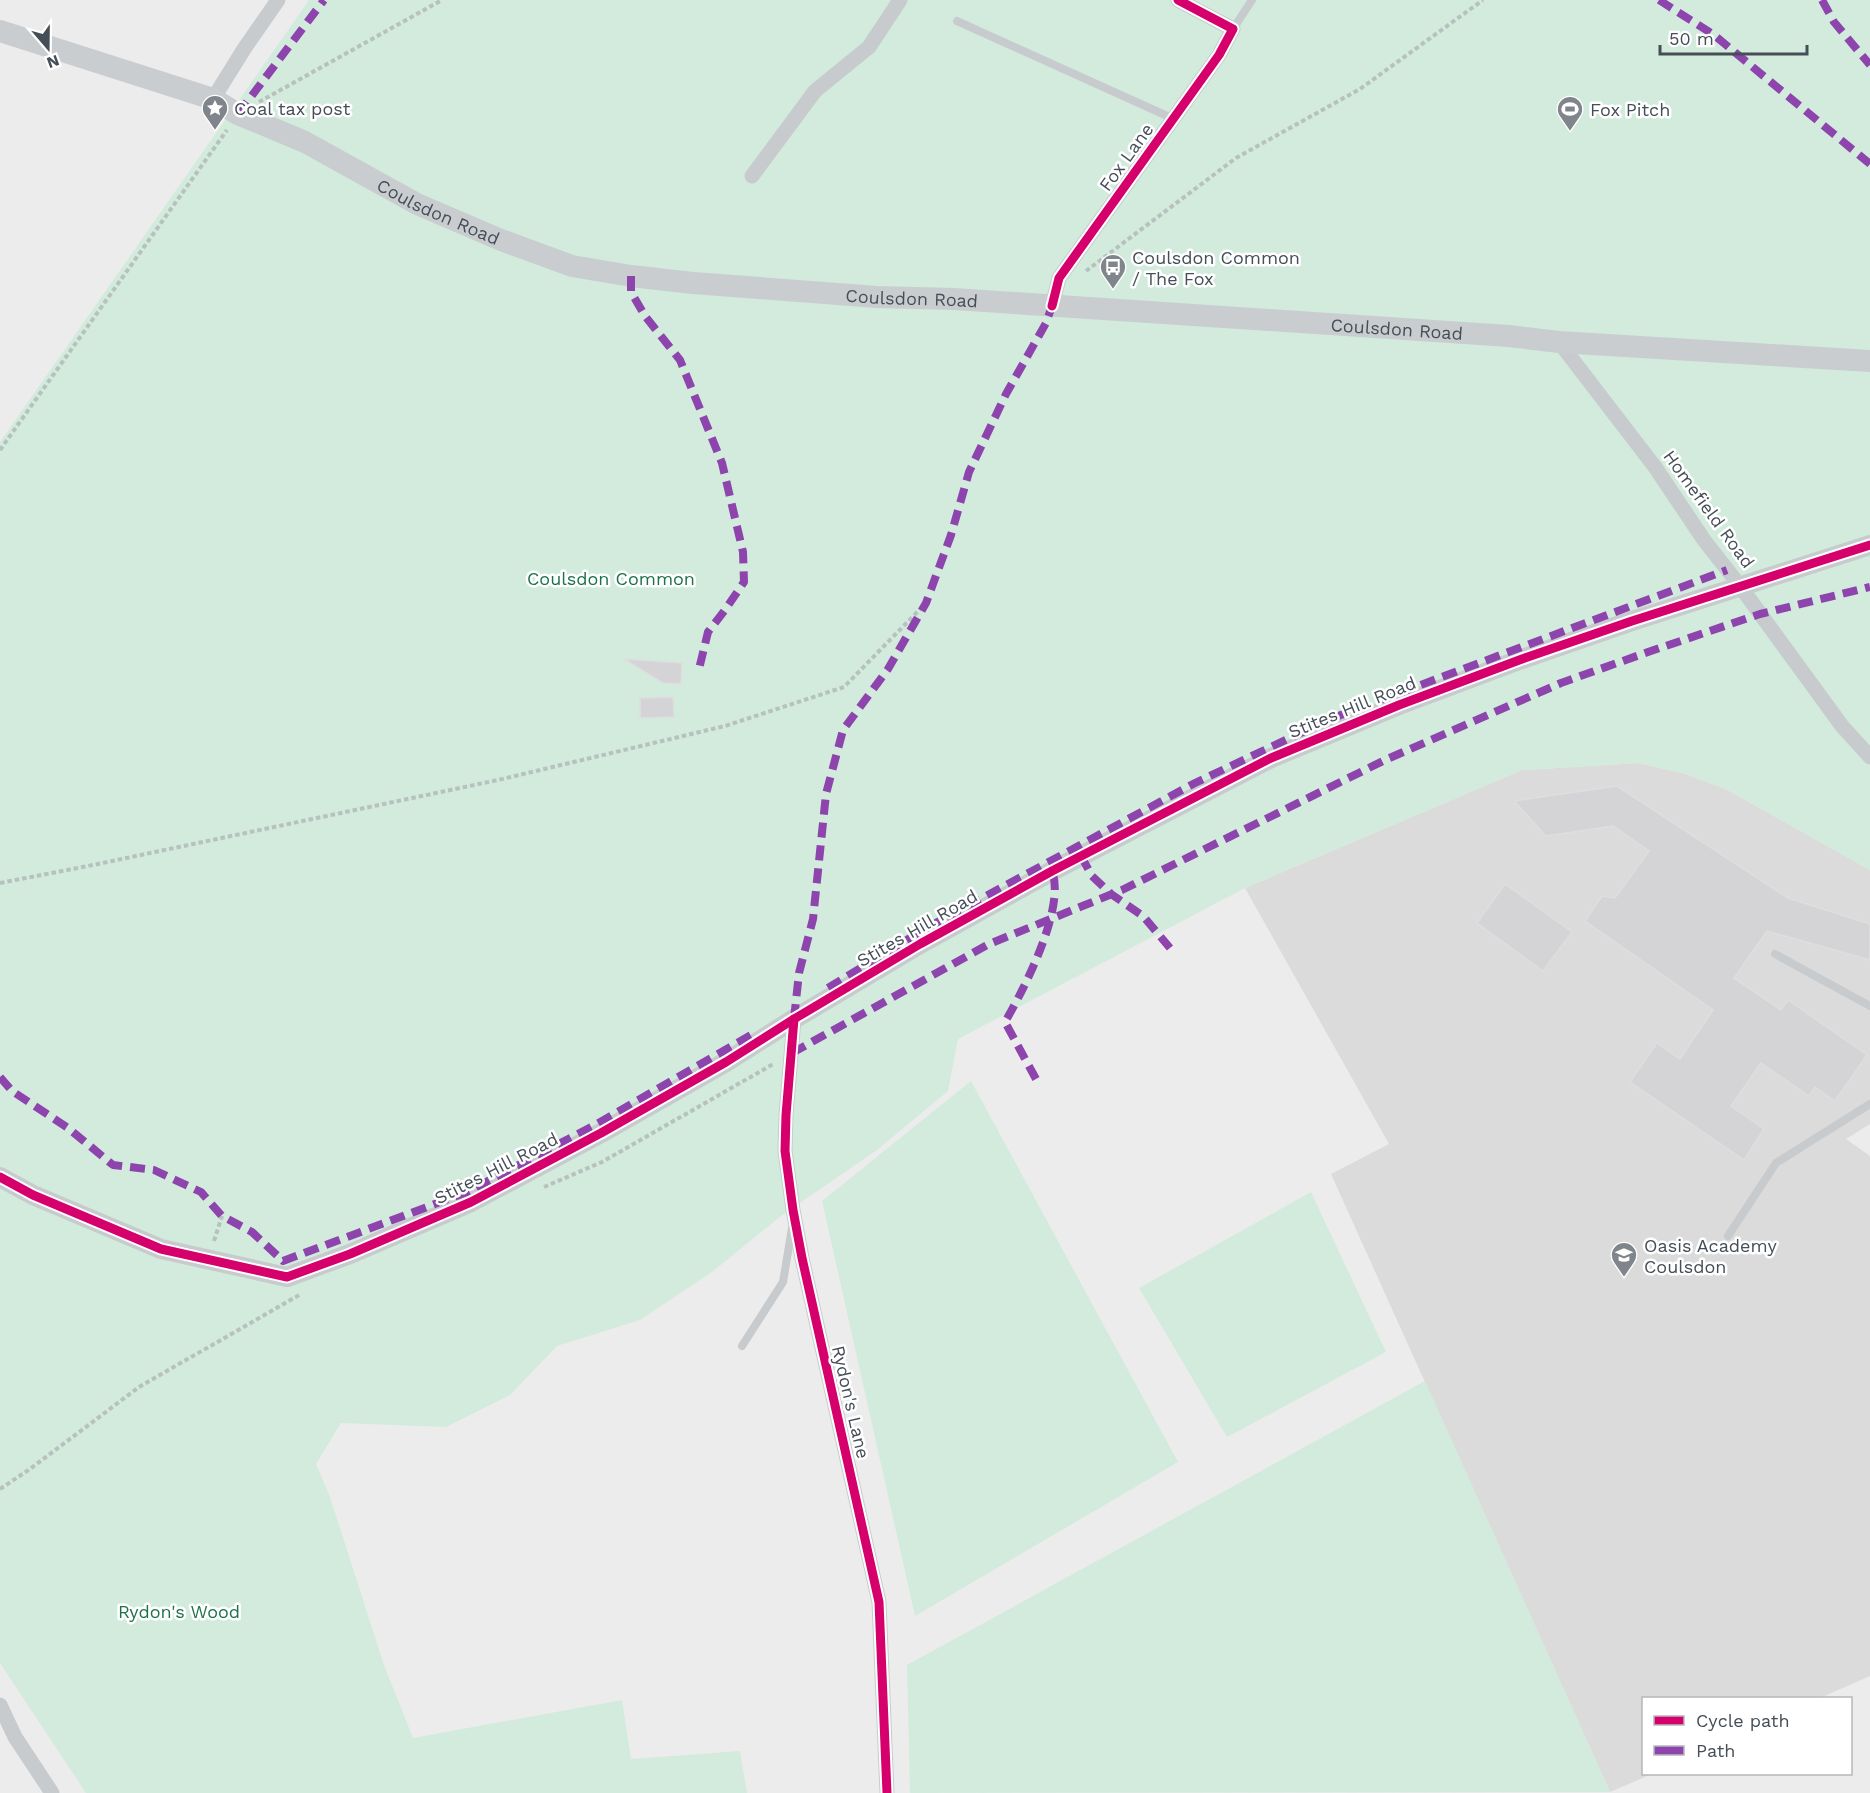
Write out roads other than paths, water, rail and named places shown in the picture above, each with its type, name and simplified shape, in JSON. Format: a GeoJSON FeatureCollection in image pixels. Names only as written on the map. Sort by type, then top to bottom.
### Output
{"type":"FeatureCollection","features":[{"type":"Feature","properties":{"kind":"main road","name":"Coulsdon Road"},"geometry":{"type":"LineString","coordinates":[[0,31],[213,99],[238,114],[305,142],[417,204],[501,240],[572,266],[693,284],[877,297],[954,299],[1509,336],[1559,342],[1870,361]]}},
{"type":"Feature","properties":{"kind":"street"},"geometry":{"type":"LineString","coordinates":[[213,99],[278,0]]}},
{"type":"Feature","properties":{"kind":"street"},"geometry":{"type":"LineString","coordinates":[[752,176],[815,91],[869,47],[900,0]]}},
{"type":"Feature","properties":{"kind":"street"},"geometry":{"type":"LineString","coordinates":[[1178,0],[1233,29]]}},
{"type":"Feature","properties":{"kind":"street","name":"Fox Lane"},"geometry":{"type":"LineString","coordinates":[[1052,306],[1059,278],[1219,55],[1233,29]]}},
{"type":"Feature","properties":{"kind":"street","name":"Homefield Road"},"geometry":{"type":"LineString","coordinates":[[1559,342],[1655,467],[1704,540],[1842,726],[1870,757]]}},
{"type":"Feature","properties":{"kind":"street","name":"Stites Hill Road"},"geometry":{"type":"LineString","coordinates":[[0,1177],[33,1195],[161,1249],[287,1277],[350,1254],[471,1202],[726,1062],[794,1018],[920,944],[1052,871],[1271,758],[1367,717],[1499,668],[1632,621],[1870,545]]}},
{"type":"Feature","properties":{"kind":"street","name":"Rydon's Lane"},"geometry":{"type":"LineString","coordinates":[[794,1018],[785,1151],[794,1217],[879,1602],[886,1793]]}},
{"type":"Feature","properties":{"kind":"street"},"geometry":{"type":"LineString","coordinates":[[0,1705],[6,1734],[52,1793]]}},
{"type":"Feature","properties":{"kind":"lane"},"geometry":{"type":"LineString","coordinates":[[1233,29],[1252,0]]}},
{"type":"Feature","properties":{"kind":"lane"},"geometry":{"type":"LineString","coordinates":[[957,21],[1174,119]]}},
{"type":"Feature","properties":{"kind":"lane"},"geometry":{"type":"LineString","coordinates":[[1775,954],[1870,1006]]}},
{"type":"Feature","properties":{"kind":"lane"},"geometry":{"type":"LineString","coordinates":[[1728,1236],[1776,1163],[1870,1104]]}},
{"type":"Feature","properties":{"kind":"lane"},"geometry":{"type":"LineString","coordinates":[[742,1346],[783,1282],[794,1217]]}},
{"type":"Feature","properties":{"kind":"place","name":"Coal tax post"},"geometry":{"type":"Point","coordinates":[215,131]}},
{"type":"Feature","properties":{"kind":"place","name":"Fox Pitch"},"geometry":{"type":"Point","coordinates":[1570,132]}},
{"type":"Feature","properties":{"kind":"place","name":"Coulsdon Common / The Fox"},"geometry":{"type":"Point","coordinates":[1113,290]}},
{"type":"Feature","properties":{"kind":"place","name":"Oasis Academy Coulsdon"},"geometry":{"type":"Point","coordinates":[1624,1278]}},
{"type":"Feature","properties":{"kind":"park label","name":"Coulsdon Common"},"geometry":{"type":"Point","coordinates":[611,578]}},
{"type":"Feature","properties":{"kind":"park label","name":"Rydon's Wood"},"geometry":{"type":"Point","coordinates":[179,1611]}}]}
